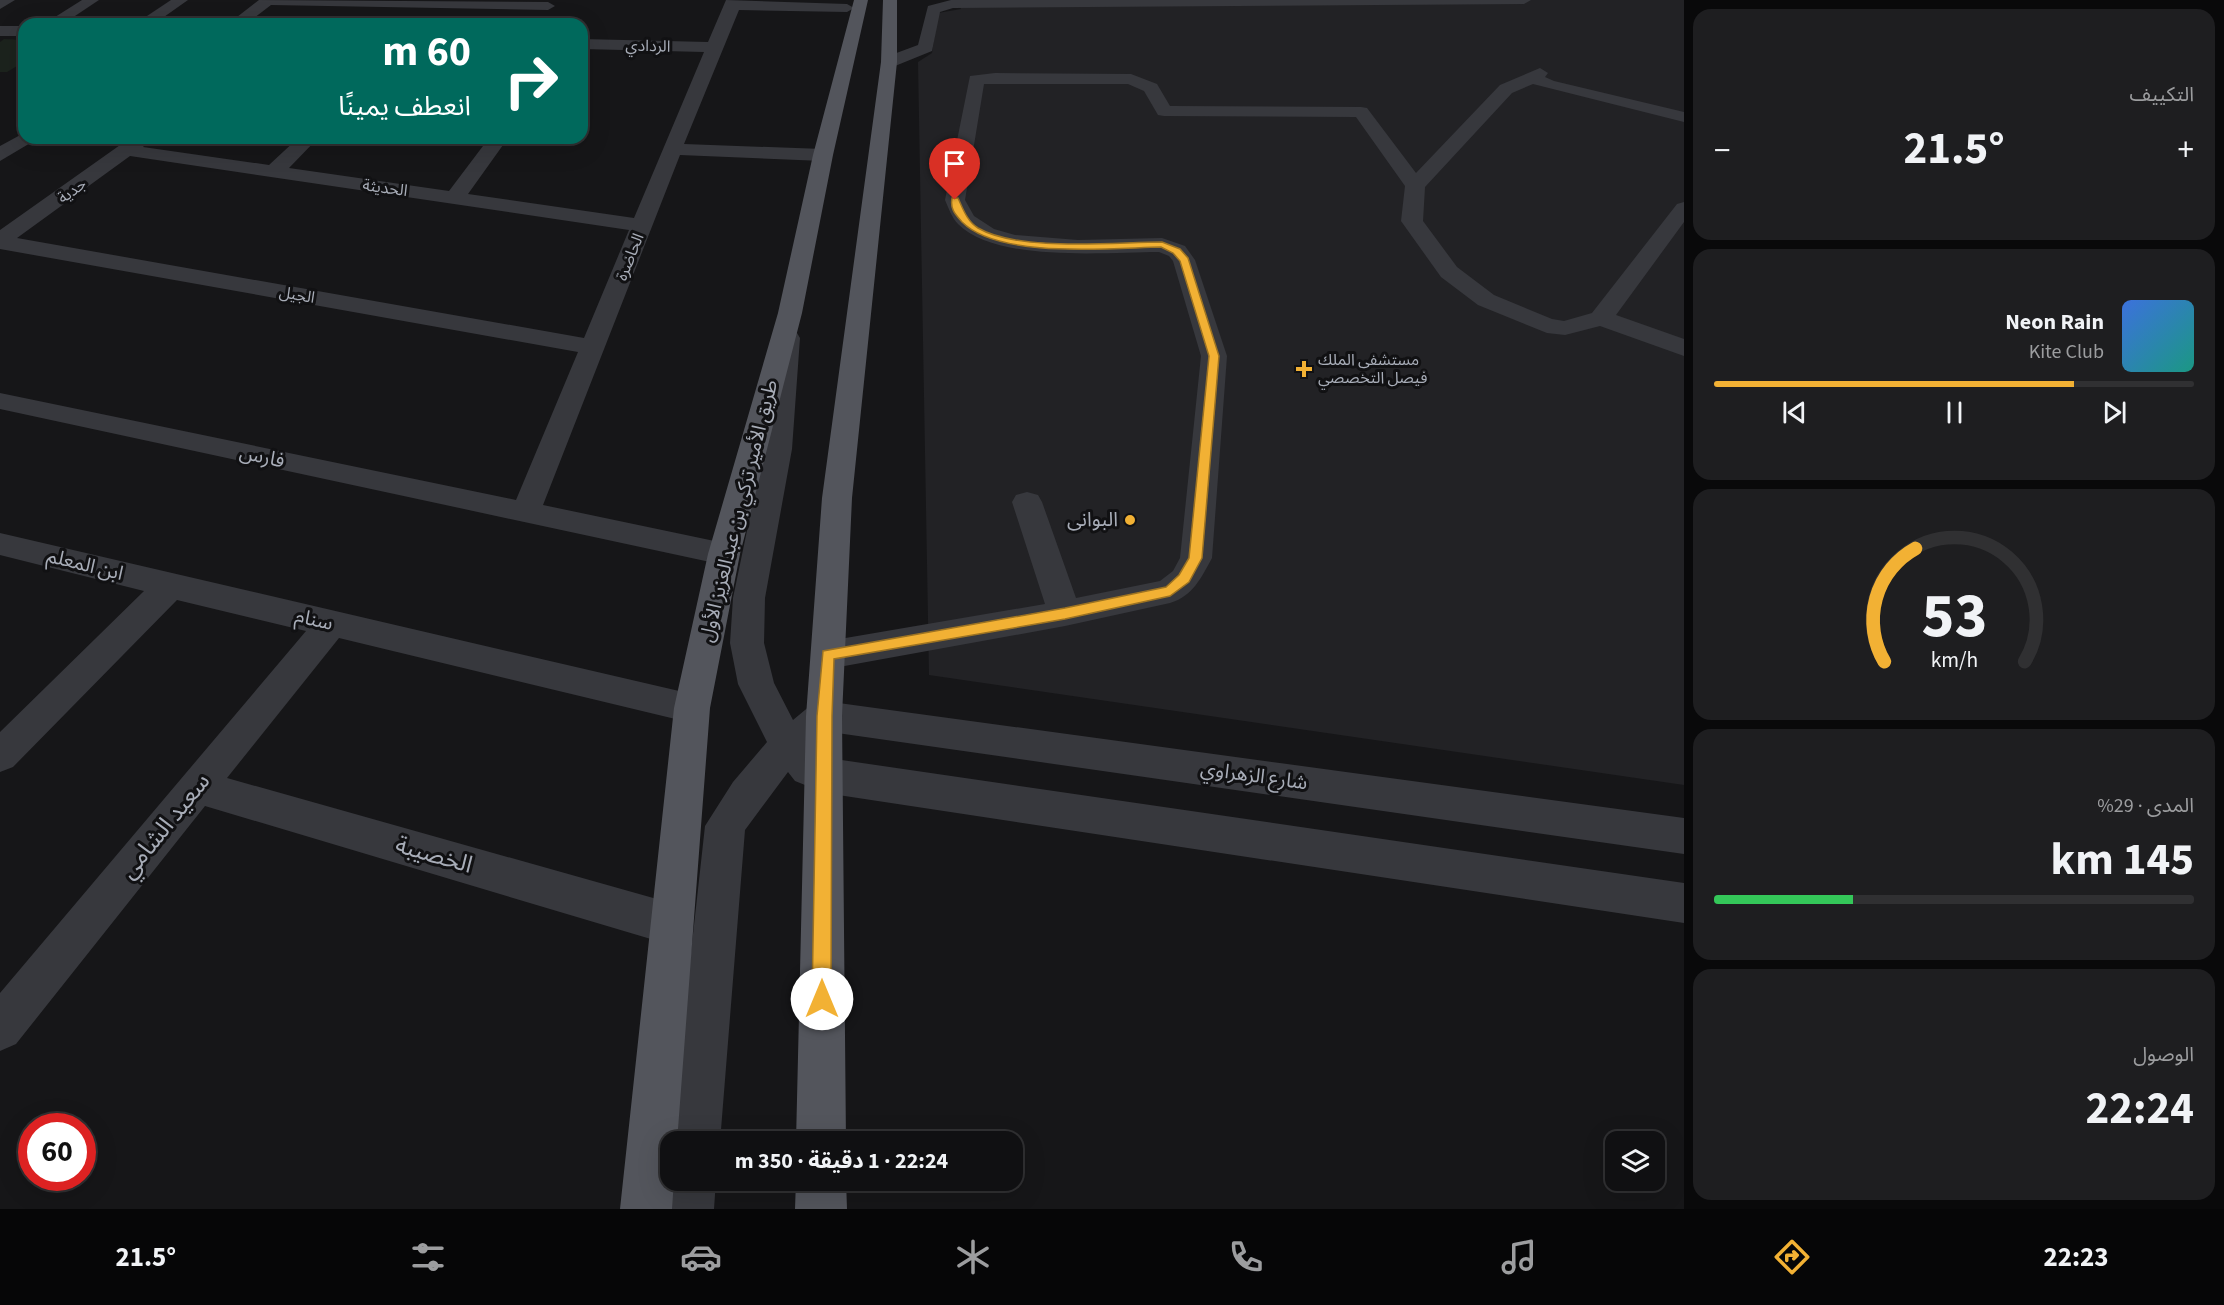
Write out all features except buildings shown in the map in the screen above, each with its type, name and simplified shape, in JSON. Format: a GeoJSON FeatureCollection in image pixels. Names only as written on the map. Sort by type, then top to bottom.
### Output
{"type":"FeatureCollection","features":[{"type":"Feature","properties":{"kind":"main road"},"geometry":{"type":"LineString","coordinates":[[889,62],[890,0]]}},
{"type":"Feature","properties":{"kind":"main road"},"geometry":{"type":"LineString","coordinates":[[821,1131],[824,716],[837,498],[889,62],[902,0]]}},
{"type":"Feature","properties":{"kind":"main road","name":"طريق الأمير تركي بن عبدالعزيز الأول"},"geometry":{"type":"LineString","coordinates":[[646,1209],[692,708],[724,554],[790,313],[823,155],[845,72],[852,3]]}},
{"type":"Feature","properties":{"kind":"main road"},"geometry":{"type":"LineString","coordinates":[[820,1209],[821,1191]]}},
{"type":"Feature","properties":{"kind":"street"},"geometry":{"type":"LineString","coordinates":[[0,5],[8,0]]}},
{"type":"Feature","properties":{"kind":"street"},"geometry":{"type":"LineString","coordinates":[[62,18],[92,0]]}},
{"type":"Feature","properties":{"kind":"street"},"geometry":{"type":"LineString","coordinates":[[152,18],[181,0]]}},
{"type":"Feature","properties":{"kind":"street"},"geometry":{"type":"LineString","coordinates":[[244,18],[268,0],[550,3]]}},
{"type":"Feature","properties":{"kind":"street","name":"الحاضرة"},"geometry":{"type":"LineString","coordinates":[[525,513],[733,0]]}},
{"type":"Feature","properties":{"kind":"street"},"geometry":{"type":"LineString","coordinates":[[889,62],[926,48],[933,9],[953,4],[1524,0]]}},
{"type":"Feature","properties":{"kind":"street"},"geometry":{"type":"LineString","coordinates":[[539,18],[550,3]]}},
{"type":"Feature","properties":{"kind":"street"},"geometry":{"type":"LineString","coordinates":[[714,47],[734,5],[852,3]]}},
{"type":"Feature","properties":{"kind":"street"},"geometry":{"type":"LineString","coordinates":[[0,31],[18,31]]}},
{"type":"Feature","properties":{"kind":"street","name":"الردادي"},"geometry":{"type":"LineString","coordinates":[[588,44],[714,47]]}},
{"type":"Feature","properties":{"kind":"street"},"geometry":{"type":"LineString","coordinates":[[1684,117],[1548,85],[1537,76],[1506,89],[1415,186],[1412,221],[1449,272],[1486,300],[1547,326],[1566,328],[1600,318],[1684,348]]}},
{"type":"Feature","properties":{"kind":"street"},"geometry":{"type":"LineString","coordinates":[[828,655],[1065,613],[1170,591],[1184,579],[1196,558],[1214,356],[1184,260],[1177,251],[1162,245],[1035,245],[1010,241],[975,229],[957,211],[955,200],[976,80],[995,78],[1131,79],[1151,88],[1164,111],[1361,112],[1415,186]]}},
{"type":"Feature","properties":{"kind":"street"},"geometry":{"type":"LineString","coordinates":[[0,155],[18,143]]}},
{"type":"Feature","properties":{"kind":"street","name":"الحديثة"},"geometry":{"type":"LineString","coordinates":[[134,144],[273,172],[643,226]]}},
{"type":"Feature","properties":{"kind":"street","name":"جدية"},"geometry":{"type":"LineString","coordinates":[[0,241],[134,144]]}},
{"type":"Feature","properties":{"kind":"street"},"geometry":{"type":"LineString","coordinates":[[273,172],[303,144]]}},
{"type":"Feature","properties":{"kind":"street"},"geometry":{"type":"LineString","coordinates":[[454,198],[494,144]]}},
{"type":"Feature","properties":{"kind":"street"},"geometry":{"type":"LineString","coordinates":[[673,149],[823,155]]}},
{"type":"Feature","properties":{"kind":"street"},"geometry":{"type":"LineString","coordinates":[[1600,318],[1684,208]]}},
{"type":"Feature","properties":{"kind":"street","name":"الجيل"},"geometry":{"type":"LineString","coordinates":[[0,241],[593,347]]}},
{"type":"Feature","properties":{"kind":"street"},"geometry":{"type":"LineString","coordinates":[[790,313],[778,449],[749,598],[747,643],[756,684],[787,744],[808,769],[825,776],[1684,903]]}},
{"type":"Feature","properties":{"kind":"street","name":"فارس"},"geometry":{"type":"LineString","coordinates":[[0,401],[724,554]]}},
{"type":"Feature","properties":{"kind":"street"},"geometry":{"type":"LineString","coordinates":[[1027,502],[1065,613]]}},
{"type":"Feature","properties":{"kind":"street","name":"ابن المعلم"},"geometry":{"type":"LineString","coordinates":[[0,544],[170,586]]}},
{"type":"Feature","properties":{"kind":"street"},"geometry":{"type":"LineString","coordinates":[[7,740],[170,586]]}},
{"type":"Feature","properties":{"kind":"street","name":"سنام"},"geometry":{"type":"LineString","coordinates":[[170,586],[692,708]]}},
{"type":"Feature","properties":{"kind":"street","name":"سعيد الشامي"},"geometry":{"type":"LineString","coordinates":[[0,1028],[331,624]]}},
{"type":"Feature","properties":{"kind":"street"},"geometry":{"type":"LineString","coordinates":[[696,1131],[724,826],[745,793],[787,744],[824,716]]}},
{"type":"Feature","properties":{"kind":"street","name":"شارع الزهراوي"},"geometry":{"type":"LineString","coordinates":[[824,716],[1684,836]]}},
{"type":"Feature","properties":{"kind":"street","name":"الخصيبة"},"geometry":{"type":"LineString","coordinates":[[198,787],[671,924]]}},
{"type":"Feature","properties":{"kind":"street"},"geometry":{"type":"LineString","coordinates":[[688,1209],[690,1191]]}},
{"type":"Feature","properties":{"kind":"shaded area","name":"مستشفى الملك فيصل التخصصي"},"geometry":{"type":"Polygon","coordinates":[[[957,0],[1684,0],[1684,785],[929,675],[918,62],[932,53],[938,13],[961,9],[957,0]]]}},
{"type":"Feature","properties":{"kind":"shaded area"},"geometry":{"type":"Polygon","coordinates":[[[4,39],[18,40],[18,66],[7,72],[0,72],[0,42],[4,39]]]}},
{"type":"Feature","properties":{"kind":"place","name":"مستشفى الملك فيصل التخصصي"},"geometry":{"type":"Point","coordinates":[1304,369]}},
{"type":"Feature","properties":{"kind":"place","name":"البوانى"},"geometry":{"type":"Point","coordinates":[1130,520]}},
{"type":"Feature","properties":{"kind":"route"},"geometry":{"type":"LineString","coordinates":[[822,999],[824,716],[828,655],[1065,613],[1170,591],[1184,579],[1196,558],[1214,356],[1184,260],[1177,251],[1162,245],[1035,245],[1010,241],[975,229],[957,211],[955,200]]}}]}
